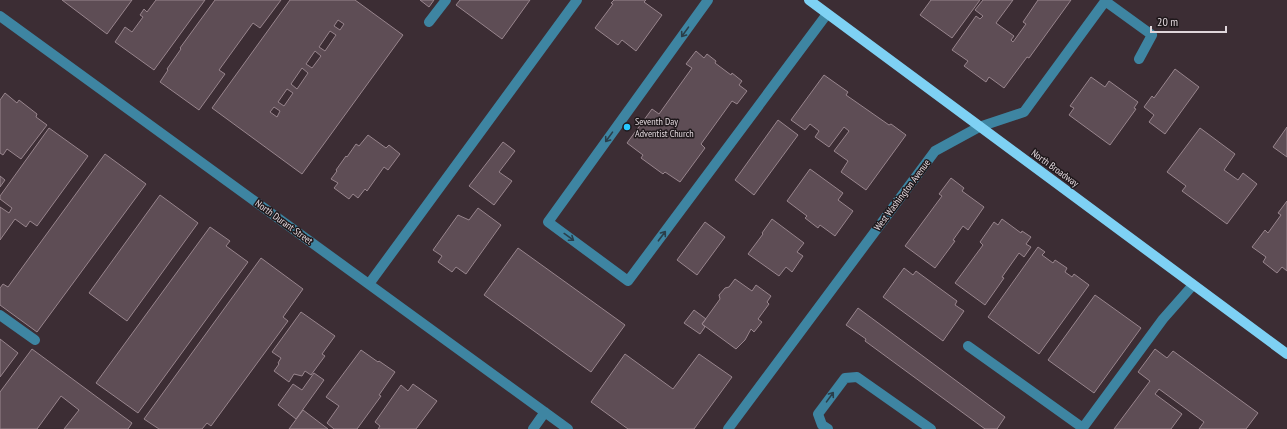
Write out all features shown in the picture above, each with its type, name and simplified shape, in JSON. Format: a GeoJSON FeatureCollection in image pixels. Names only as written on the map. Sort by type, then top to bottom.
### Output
{"type":"FeatureCollection","features":[{"type":"Feature","properties":{"kind":"main road","name":"North Broadway"},"geometry":{"type":"LineString","coordinates":[[809,0],[1287,354]]}},
{"type":"Feature","properties":{"kind":"street"},"geometry":{"type":"LineString","coordinates":[[429,22],[446,0]]}},
{"type":"Feature","properties":{"kind":"street"},"geometry":{"type":"LineString","coordinates":[[369,284],[577,0]]}},
{"type":"Feature","properties":{"kind":"street"},"geometry":{"type":"LineString","coordinates":[[708,0],[548,222],[628,281],[828,14]]}},
{"type":"Feature","properties":{"kind":"street"},"geometry":{"type":"LineString","coordinates":[[1105,0],[1152,35],[1139,59]]}},
{"type":"Feature","properties":{"kind":"street","name":"West Washington Avenue"},"geometry":{"type":"LineString","coordinates":[[728,429],[935,151],[979,127],[1024,112],[1105,0]]}},
{"type":"Feature","properties":{"kind":"street","name":"North Durant Street"},"geometry":{"type":"LineString","coordinates":[[0,16],[568,429]]}},
{"type":"Feature","properties":{"kind":"street"},"geometry":{"type":"LineString","coordinates":[[968,346],[1083,429],[1163,319],[1193,285]]}},
{"type":"Feature","properties":{"kind":"street"},"geometry":{"type":"LineString","coordinates":[[0,315],[36,340]]}},
{"type":"Feature","properties":{"kind":"street"},"geometry":{"type":"LineString","coordinates":[[828,429],[822,425],[818,414],[845,378],[857,377],[931,429]]}},
{"type":"Feature","properties":{"kind":"street"},"geometry":{"type":"LineString","coordinates":[[533,429],[545,412]]}},
{"type":"Feature","properties":{"kind":"building"},"geometry":{"type":"Polygon","coordinates":[[[62,0],[132,0],[107,34],[62,0]]]}},
{"type":"Feature","properties":{"kind":"building"},"geometry":{"type":"Polygon","coordinates":[[[156,0],[205,0],[154,70],[115,42],[125,27],[132,32],[143,17],[140,15],[144,9],[147,12],[156,0]]]}},
{"type":"Feature","properties":{"kind":"building"},"geometry":{"type":"Polygon","coordinates":[[[215,0],[281,0],[260,28],[253,23],[219,70],[225,74],[199,110],[160,82],[181,49],[180,48],[215,0]]]}},
{"type":"Feature","properties":{"kind":"building"},"geometry":{"type":"Polygon","coordinates":[[[290,0],[355,0],[403,35],[302,174],[212,108],[290,0]],[[338,20],[334,26],[340,30],[344,24],[338,20]],[[330,31],[319,47],[325,51],[336,35],[330,31]],[[315,51],[306,64],[312,68],[321,56],[315,51]],[[302,68],[291,84],[297,89],[308,73],[302,68]],[[287,89],[278,102],[284,106],[293,93],[287,89]],[[274,107],[270,112],[277,117],[280,111],[274,107]]]}},
{"type":"Feature","properties":{"kind":"building"},"geometry":{"type":"Polygon","coordinates":[[[420,0],[434,0],[429,7],[420,0]]]}},
{"type":"Feature","properties":{"kind":"building"},"geometry":{"type":"Polygon","coordinates":[[[460,0],[530,0],[502,39],[456,5],[460,0]]]}},
{"type":"Feature","properties":{"kind":"building"},"geometry":{"type":"Polygon","coordinates":[[[614,0],[646,0],[644,2],[662,15],[636,51],[622,40],[618,45],[595,28],[613,4],[611,3],[614,0]]]}},
{"type":"Feature","properties":{"kind":"building"},"geometry":{"type":"Polygon","coordinates":[[[931,0],[980,0],[952,38],[920,15],[931,0]]]}},
{"type":"Feature","properties":{"kind":"building"},"geometry":{"type":"Polygon","coordinates":[[[983,0],[1013,0],[996,23],[1014,36],[1011,40],[1013,42],[1026,24],[1023,22],[1038,0],[1071,0],[1029,58],[1027,57],[1004,88],[989,77],[986,82],[964,66],[968,61],[952,50],[976,16],[980,19],[983,16],[975,10],[983,0]]]}},
{"type":"Feature","properties":{"kind":"building"},"geometry":{"type":"Polygon","coordinates":[[[696,51],[704,58],[707,54],[716,61],[715,63],[731,75],[732,73],[742,81],[739,85],[747,91],[737,104],[732,101],[701,144],[705,148],[680,182],[665,172],[663,174],[641,158],[643,155],[627,143],[652,109],[659,114],[692,68],[686,64],[696,51]]]}},
{"type":"Feature","properties":{"kind":"building"},"geometry":{"type":"Polygon","coordinates":[[[1175,69],[1199,87],[1165,134],[1149,122],[1154,115],[1144,107],[1152,96],[1154,98],[1175,69]]]}},
{"type":"Feature","properties":{"kind":"building"},"geometry":{"type":"Polygon","coordinates":[[[824,75],[848,92],[846,95],[906,135],[866,190],[841,172],[848,161],[834,151],[849,131],[844,127],[829,147],[815,137],[819,131],[810,124],[805,130],[791,120],[824,75]]]}},
{"type":"Feature","properties":{"kind":"building"},"geometry":{"type":"Polygon","coordinates":[[[1091,77],[1105,87],[1109,81],[1138,102],[1134,108],[1136,109],[1110,145],[1069,115],[1074,108],[1070,106],[1091,77]]]}},
{"type":"Feature","properties":{"kind":"building"},"geometry":{"type":"Polygon","coordinates":[[[5,93],[17,103],[19,100],[37,114],[36,117],[47,125],[21,159],[7,149],[3,155],[0,153],[0,100],[5,93]]]}},
{"type":"Feature","properties":{"kind":"building"},"geometry":{"type":"Polygon","coordinates":[[[778,120],[798,135],[754,195],[735,180],[778,120]]]}},
{"type":"Feature","properties":{"kind":"building"},"geometry":{"type":"Polygon","coordinates":[[[1287,127],[1287,157],[1273,147],[1287,127]]]}},
{"type":"Feature","properties":{"kind":"building"},"geometry":{"type":"Polygon","coordinates":[[[49,128],[88,156],[37,226],[30,221],[26,227],[15,219],[0,240],[0,207],[9,213],[12,208],[0,199],[0,196],[49,128]]]}},
{"type":"Feature","properties":{"kind":"building"},"geometry":{"type":"Polygon","coordinates":[[[1200,128],[1235,154],[1224,170],[1238,180],[1243,173],[1257,184],[1227,224],[1182,191],[1186,186],[1167,172],[1200,128]]]}},
{"type":"Feature","properties":{"kind":"building"},"geometry":{"type":"Polygon","coordinates":[[[368,135],[386,148],[389,145],[400,154],[388,170],[384,167],[367,191],[365,189],[358,198],[353,194],[349,199],[334,188],[338,183],[331,179],[356,144],[359,146],[368,135]]]}},
{"type":"Feature","properties":{"kind":"building"},"geometry":{"type":"Polygon","coordinates":[[[503,142],[515,151],[499,172],[512,181],[494,205],[469,186],[503,142]]]}},
{"type":"Feature","properties":{"kind":"building"},"geometry":{"type":"Polygon","coordinates":[[[105,154],[146,184],[37,332],[0,305],[0,288],[3,284],[8,287],[105,154]]]}},
{"type":"Feature","properties":{"kind":"building"},"geometry":{"type":"Polygon","coordinates":[[[810,169],[843,193],[838,200],[853,211],[835,236],[820,225],[818,228],[805,218],[807,216],[787,201],[810,169]]]}},
{"type":"Feature","properties":{"kind":"building"},"geometry":{"type":"Polygon","coordinates":[[[0,176],[5,180],[0,187],[0,176]]]}},
{"type":"Feature","properties":{"kind":"building"},"geometry":{"type":"Polygon","coordinates":[[[951,178],[964,188],[962,191],[984,207],[968,230],[963,226],[953,240],[955,241],[935,268],[905,246],[942,196],[939,194],[951,178]]]}},
{"type":"Feature","properties":{"kind":"building"},"geometry":{"type":"Polygon","coordinates":[[[160,195],[198,223],[127,321],[89,293],[160,195]]]}},
{"type":"Feature","properties":{"kind":"building"},"geometry":{"type":"Polygon","coordinates":[[[1287,201],[1287,271],[1282,267],[1277,273],[1263,262],[1266,257],[1252,247],[1265,230],[1268,233],[1281,215],[1278,213],[1287,201]]]}},
{"type":"Feature","properties":{"kind":"building"},"geometry":{"type":"Polygon","coordinates":[[[478,208],[501,225],[466,274],[456,267],[452,272],[438,262],[442,256],[433,250],[458,215],[469,220],[478,208]]]}},
{"type":"Feature","properties":{"kind":"building"},"geometry":{"type":"Polygon","coordinates":[[[772,219],[804,243],[797,252],[803,256],[792,272],[786,267],[779,276],[748,254],[772,219]]]}},
{"type":"Feature","properties":{"kind":"building"},"geometry":{"type":"Polygon","coordinates":[[[1002,219],[1021,233],[1022,231],[1031,237],[1026,244],[1031,247],[1024,257],[1019,253],[985,305],[955,283],[983,245],[980,242],[994,222],[998,225],[1002,219]]]}},
{"type":"Feature","properties":{"kind":"building"},"geometry":{"type":"Polygon","coordinates":[[[705,222],[725,237],[697,275],[677,260],[705,222]]]}},
{"type":"Feature","properties":{"kind":"building"},"geometry":{"type":"Polygon","coordinates":[[[210,227],[230,241],[226,246],[248,262],[138,413],[96,383],[210,227]]]}},
{"type":"Feature","properties":{"kind":"building"},"geometry":{"type":"Polygon","coordinates":[[[1038,247],[1045,252],[1042,255],[1053,263],[1055,260],[1067,268],[1065,272],[1072,277],[1074,274],[1089,285],[1039,354],[988,317],[1038,247]]]}},
{"type":"Feature","properties":{"kind":"building"},"geometry":{"type":"Polygon","coordinates":[[[518,248],[625,325],[591,372],[484,295],[518,248]]]}},
{"type":"Feature","properties":{"kind":"building"},"geometry":{"type":"Polygon","coordinates":[[[261,258],[303,289],[283,317],[288,321],[211,426],[207,423],[202,429],[159,429],[144,419],[261,258]]]}},
{"type":"Feature","properties":{"kind":"building"},"geometry":{"type":"Polygon","coordinates":[[[904,268],[913,275],[916,271],[957,301],[955,305],[964,311],[943,341],[883,297],[904,268]]]}},
{"type":"Feature","properties":{"kind":"building"},"geometry":{"type":"Polygon","coordinates":[[[735,279],[752,291],[756,285],[771,296],[767,302],[769,304],[758,319],[762,322],[754,332],[751,329],[745,340],[736,349],[702,324],[720,299],[719,295],[725,288],[729,287],[735,279]]]}},
{"type":"Feature","properties":{"kind":"building"},"geometry":{"type":"Polygon","coordinates":[[[1095,295],[1141,328],[1094,393],[1048,360],[1095,295]]]}},
{"type":"Feature","properties":{"kind":"building"},"geometry":{"type":"Polygon","coordinates":[[[858,308],[1005,417],[997,429],[985,429],[865,341],[866,339],[846,325],[858,308]]]}},
{"type":"Feature","properties":{"kind":"building"},"geometry":{"type":"Polygon","coordinates":[[[694,310],[706,319],[702,324],[705,327],[700,334],[684,323],[694,310]]]}},
{"type":"Feature","properties":{"kind":"building"},"geometry":{"type":"Polygon","coordinates":[[[301,312],[335,336],[322,354],[325,356],[311,375],[305,371],[302,376],[294,374],[289,382],[274,371],[281,358],[272,352],[301,312]]]}},
{"type":"Feature","properties":{"kind":"building"},"geometry":{"type":"Polygon","coordinates":[[[0,339],[18,353],[0,377],[0,339]]]}},
{"type":"Feature","properties":{"kind":"building"},"geometry":{"type":"Polygon","coordinates":[[[32,349],[132,423],[128,429],[64,429],[79,410],[61,396],[37,429],[0,429],[0,392],[32,349]]]}},
{"type":"Feature","properties":{"kind":"building"},"geometry":{"type":"Polygon","coordinates":[[[1155,349],[1167,358],[1173,351],[1258,413],[1246,429],[1199,429],[1204,422],[1159,389],[1155,394],[1182,414],[1171,429],[1114,429],[1150,381],[1138,372],[1155,349]]]}},
{"type":"Feature","properties":{"kind":"building"},"geometry":{"type":"Polygon","coordinates":[[[361,350],[395,372],[379,395],[381,396],[357,429],[334,429],[327,423],[339,406],[326,397],[361,350]]]}},
{"type":"Feature","properties":{"kind":"building"},"geometry":{"type":"Polygon","coordinates":[[[625,354],[673,389],[699,354],[732,377],[694,429],[628,429],[591,402],[625,354]]]}},
{"type":"Feature","properties":{"kind":"building"},"geometry":{"type":"Polygon","coordinates":[[[314,373],[324,380],[296,419],[278,405],[293,384],[302,390],[314,373]]]}},
{"type":"Feature","properties":{"kind":"building"},"geometry":{"type":"Polygon","coordinates":[[[413,384],[437,401],[416,429],[378,429],[380,426],[375,422],[401,385],[408,391],[413,384]]]}},
{"type":"Feature","properties":{"kind":"building"},"geometry":{"type":"Polygon","coordinates":[[[303,410],[328,429],[289,429],[303,410]]]}},
{"type":"Feature","properties":{"kind":"place","name":"Seventh Day Adventist Church"},"geometry":{"type":"Point","coordinates":[627,127]}}]}
